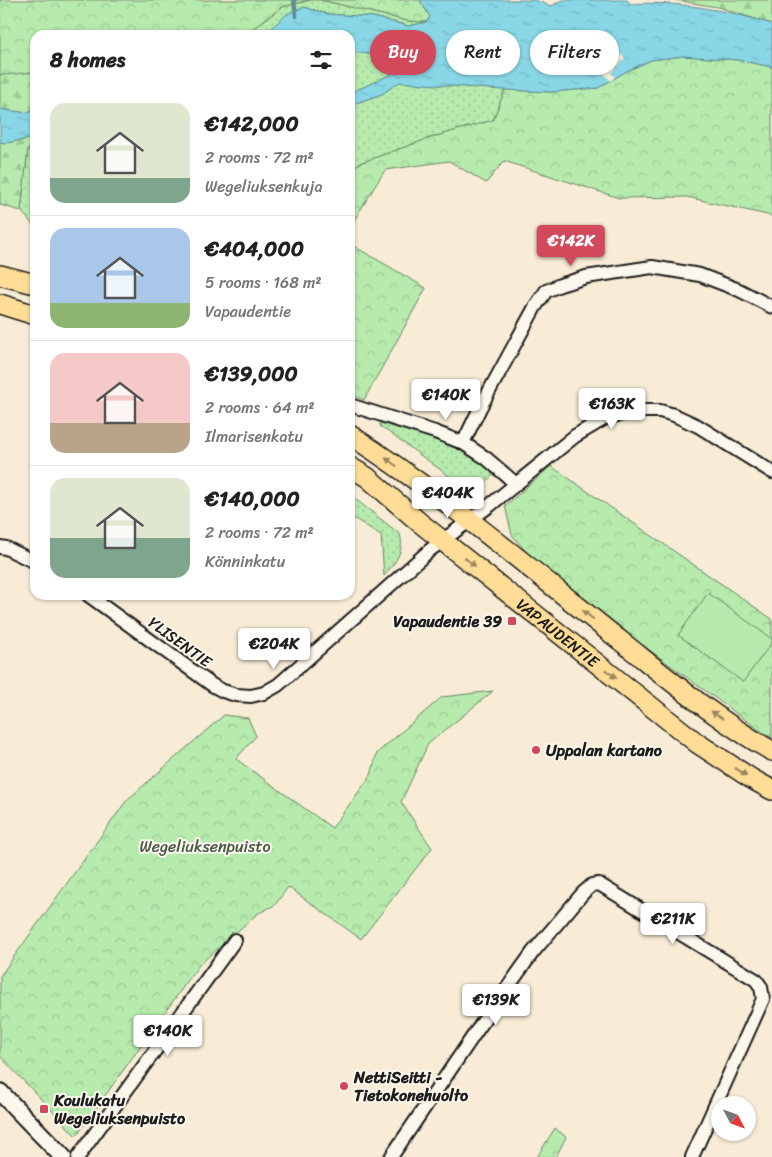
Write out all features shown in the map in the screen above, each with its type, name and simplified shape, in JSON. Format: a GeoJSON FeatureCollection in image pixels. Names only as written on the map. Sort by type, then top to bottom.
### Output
{"type":"FeatureCollection","features":[{"type":"Feature","properties":{"kind":"main road"},"geometry":{"type":"LineString","coordinates":[[0,275],[30,283]]}},
{"type":"Feature","properties":{"kind":"main road"},"geometry":{"type":"LineString","coordinates":[[0,304],[30,313]]}},
{"type":"Feature","properties":{"kind":"main road","name":"VAPAUDENTIE"},"geometry":{"type":"LineString","coordinates":[[355,438],[470,520],[701,704],[772,751]]}},
{"type":"Feature","properties":{"kind":"main road","name":"VAPAUDENTIE"},"geometry":{"type":"LineString","coordinates":[[355,470],[367,477],[697,743],[772,790]]}},
{"type":"Feature","properties":{"kind":"street"},"geometry":{"type":"LineString","coordinates":[[463,443],[535,307],[546,291],[586,277],[652,267],[700,276],[739,290],[772,307]]}},
{"type":"Feature","properties":{"kind":"street"},"geometry":{"type":"LineString","coordinates":[[355,407],[463,443],[486,458],[515,483]]}},
{"type":"Feature","properties":{"kind":"street","name":"YLISENTIE"},"geometry":{"type":"LineString","coordinates":[[95,600],[212,685],[236,695],[251,696],[264,693],[278,685],[443,540],[494,502],[575,436],[607,417],[639,411],[660,411],[682,418],[772,472]]}},
{"type":"Feature","properties":{"kind":"street"},"geometry":{"type":"LineString","coordinates":[[0,547],[30,560]]}},
{"type":"Feature","properties":{"kind":"street"},"geometry":{"type":"LineString","coordinates":[[391,1157],[533,952],[592,884],[599,884],[756,980],[761,987],[763,999],[692,1157]]}},
{"type":"Feature","properties":{"kind":"street"},"geometry":{"type":"LineString","coordinates":[[78,1157],[235,940]]}},
{"type":"Feature","properties":{"kind":"street"},"geometry":{"type":"LineString","coordinates":[[0,1092],[62,1157]]}},
{"type":"Feature","properties":{"kind":"green space"},"geometry":{"type":"Polygon","coordinates":[[[0,0],[310,0],[282,7],[251,30],[30,30],[30,72],[0,74],[0,0]]]}},
{"type":"Feature","properties":{"kind":"green space"},"geometry":{"type":"Polygon","coordinates":[[[310,0],[321,0],[408,21],[426,22],[409,26],[373,17],[327,14],[304,7],[271,30],[251,30],[282,7],[310,0]]]}},
{"type":"Feature","properties":{"kind":"green space"},"geometry":{"type":"Polygon","coordinates":[[[321,0],[420,0],[430,17],[426,22],[408,21],[321,0]]]}},
{"type":"Feature","properties":{"kind":"green space"},"geometry":{"type":"Polygon","coordinates":[[[675,0],[772,0],[772,24],[717,7],[675,0]]]}},
{"type":"Feature","properties":{"kind":"green space"},"geometry":{"type":"Polygon","coordinates":[[[355,53],[370,54],[370,75],[390,75],[355,91],[355,53]]]}},
{"type":"Feature","properties":{"kind":"green space"},"geometry":{"type":"Polygon","coordinates":[[[683,56],[738,60],[772,67],[772,216],[687,197],[619,198],[504,161],[486,183],[449,161],[385,170],[355,219],[355,166],[360,163],[433,137],[493,120],[505,90],[552,92],[598,88],[625,72],[651,60],[683,56]]]}},
{"type":"Feature","properties":{"kind":"green space"},"geometry":{"type":"Polygon","coordinates":[[[30,72],[30,112],[0,109],[0,74],[30,72]]]}},
{"type":"Feature","properties":{"kind":"green space"},"geometry":{"type":"Polygon","coordinates":[[[399,82],[505,90],[493,120],[433,137],[355,166],[355,103],[382,94],[399,82]]]}},
{"type":"Feature","properties":{"kind":"green space"},"geometry":{"type":"Polygon","coordinates":[[[30,139],[21,211],[0,205],[0,142],[5,143],[30,139]]]}},
{"type":"Feature","properties":{"kind":"green space"},"geometry":{"type":"Polygon","coordinates":[[[28,149],[30,149],[30,221],[21,211],[28,149]]]}},
{"type":"Feature","properties":{"kind":"green space"},"geometry":{"type":"Polygon","coordinates":[[[355,247],[426,288],[364,400],[355,396],[355,247]]]}},
{"type":"Feature","properties":{"kind":"green space"},"geometry":{"type":"Polygon","coordinates":[[[380,423],[433,439],[460,450],[491,470],[492,476],[479,486],[471,487],[462,484],[380,426],[380,423]]]}},
{"type":"Feature","properties":{"kind":"green space"},"geometry":{"type":"Polygon","coordinates":[[[551,466],[772,619],[772,738],[645,647],[530,556],[512,535],[505,506],[551,466]]]}},
{"type":"Feature","properties":{"kind":"green space"},"geometry":{"type":"Polygon","coordinates":[[[355,499],[400,534],[400,552],[384,576],[381,535],[355,519],[355,499]]]}},
{"type":"Feature","properties":{"kind":"green space"},"geometry":{"type":"Polygon","coordinates":[[[708,593],[772,639],[772,642],[743,682],[678,635],[708,593]]]}},
{"type":"Feature","properties":{"kind":"green space","name":"Wegeliuksenpuisto"},"geometry":{"type":"Polygon","coordinates":[[[493,691],[428,744],[401,802],[432,848],[361,939],[288,887],[275,905],[257,914],[199,965],[76,1136],[0,1056],[0,976],[127,800],[224,715],[248,718],[256,736],[236,759],[332,828],[371,775],[377,753],[442,697],[493,691]]]}},
{"type":"Feature","properties":{"kind":"green space"},"geometry":{"type":"Polygon","coordinates":[[[555,1128],[566,1137],[556,1157],[537,1157],[555,1128]]]}},
{"type":"Feature","properties":{"kind":"water"},"geometry":{"type":"Polygon","coordinates":[[[420,0],[534,0],[551,6],[563,0],[627,0],[631,4],[683,5],[739,15],[772,24],[772,67],[738,60],[683,56],[651,60],[625,72],[598,88],[552,92],[399,82],[382,94],[355,103],[355,91],[390,75],[436,75],[436,30],[370,30],[370,54],[355,52],[355,30],[269,30],[288,13],[304,7],[327,14],[373,17],[409,26],[426,22],[430,17],[420,0]]]}},
{"type":"Feature","properties":{"kind":"water"},"geometry":{"type":"Polygon","coordinates":[[[0,109],[30,112],[30,139],[5,143],[0,142],[0,109]]]}},
{"type":"Feature","properties":{"kind":"pier"},"geometry":{"type":"Polygon","coordinates":[[[621,54],[625,58],[619,64],[619,56],[621,54]]]}},
{"type":"Feature","properties":{"kind":"pier"},"geometry":{"type":"Polygon","coordinates":[[[605,75],[613,75],[615,77],[611,81],[605,75]]]}},
{"type":"Feature","properties":{"kind":"waterway"},"geometry":{"type":"LineString","coordinates":[[294,0],[296,16]]}},
{"type":"Feature","properties":{"kind":"place","name":"Vapaudentie 39"},"geometry":{"type":"Point","coordinates":[512,621]}},
{"type":"Feature","properties":{"kind":"place","name":"Uppalan kartano"},"geometry":{"type":"Point","coordinates":[536,750]}},
{"type":"Feature","properties":{"kind":"place","name":"NettiSeitti - Tietokonehuolto"},"geometry":{"type":"Point","coordinates":[344,1086]}},
{"type":"Feature","properties":{"kind":"place","name":"Koulukatu Wegeliuksenpuisto"},"geometry":{"type":"Point","coordinates":[44,1109]}}]}
